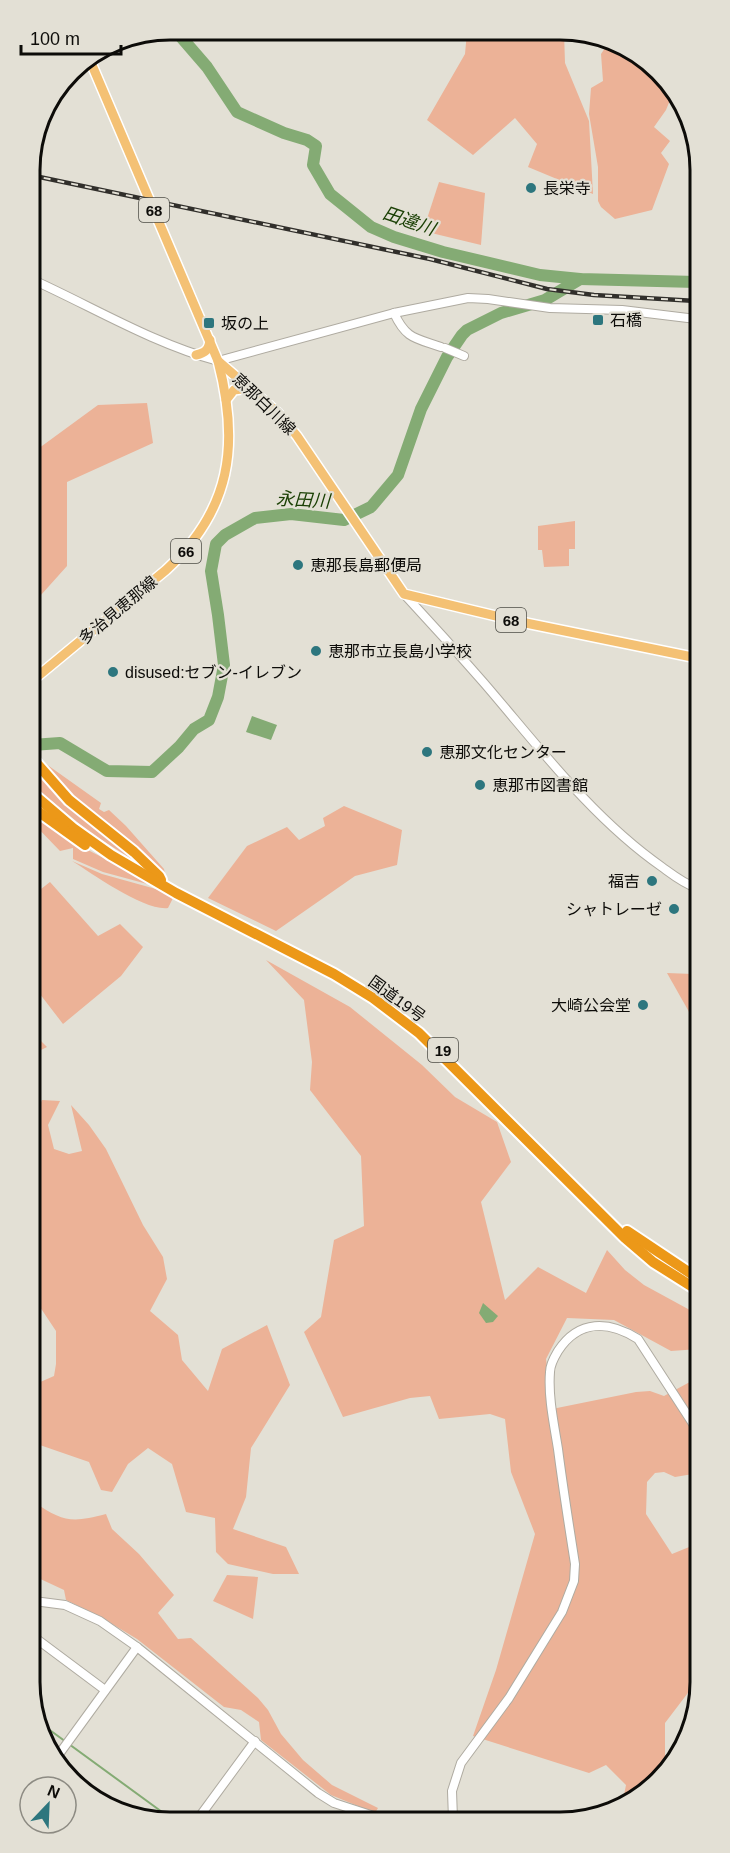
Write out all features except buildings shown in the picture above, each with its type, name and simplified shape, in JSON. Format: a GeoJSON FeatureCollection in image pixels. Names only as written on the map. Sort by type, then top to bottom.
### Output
{"type":"FeatureCollection","features":[{"type":"Feature","properties":{"kind":"highway"},"geometry":{"type":"LineString","coordinates":[[41,768],[69,800],[134,852],[161,880]]}},
{"type":"Feature","properties":{"kind":"highway","name":"国道19号"},"geometry":{"type":"LineString","coordinates":[[41,795],[87,834],[177,891]]}},
{"type":"Feature","properties":{"kind":"highway","name":"国道19号"},"geometry":{"type":"LineString","coordinates":[[41,800],[73,828],[146,876],[335,971],[392,1006],[450,1057],[607,1215],[629,1233],[689,1273]]}},
{"type":"Feature","properties":{"kind":"highway"},"geometry":{"type":"LineString","coordinates":[[41,813],[93,850],[146,876]]}},
{"type":"Feature","properties":{"kind":"highway","name":"国道19号"},"geometry":{"type":"LineString","coordinates":[[202,903],[334,974],[373,998],[419,1033],[625,1238],[653,1262],[689,1285]]}},
{"type":"Feature","properties":{"kind":"main road","name":"恵那白川線"},"geometry":{"type":"LineString","coordinates":[[93,67],[218,361],[278,413],[297,436],[404,594]]}},
{"type":"Feature","properties":{"kind":"main road"},"geometry":{"type":"LineString","coordinates":[[196,355],[207,350],[210,340]]}},
{"type":"Feature","properties":{"kind":"main road","name":"多治見恵那線"},"geometry":{"type":"LineString","coordinates":[[41,674],[166,570],[185,552],[204,526],[214,508],[223,483],[229,449],[226,400],[218,361]]}},
{"type":"Feature","properties":{"kind":"main road"},"geometry":{"type":"LineString","coordinates":[[226,400],[234,390],[249,388]]}},
{"type":"Feature","properties":{"kind":"main road","name":"68"},"geometry":{"type":"LineString","coordinates":[[404,594],[521,622],[690,657]]}},
{"type":"Feature","properties":{"kind":"street"},"geometry":{"type":"LineString","coordinates":[[41,284],[109,319],[196,355],[218,361],[394,313],[458,299],[488,299],[539,307],[622,310],[690,318]]}},
{"type":"Feature","properties":{"kind":"street"},"geometry":{"type":"LineString","coordinates":[[394,313],[400,328],[408,336],[462,355]]}},
{"type":"Feature","properties":{"kind":"street"},"geometry":{"type":"LineString","coordinates":[[404,594],[608,823],[648,858],[690,885]]}},
{"type":"Feature","properties":{"kind":"street"},"geometry":{"type":"LineString","coordinates":[[453,1812],[452,1791],[461,1763],[509,1698],[562,1612],[574,1581],[575,1564],[551,1409],[550,1369],[555,1355],[565,1340],[592,1326],[608,1326],[624,1330],[638,1339],[689,1418]]}},
{"type":"Feature","properties":{"kind":"street"},"geometry":{"type":"LineString","coordinates":[[40,1602],[65,1605],[84,1612],[137,1647],[318,1793],[334,1803],[361,1812]]}},
{"type":"Feature","properties":{"kind":"street"},"geometry":{"type":"LineString","coordinates":[[40,1641],[105,1690]]}},
{"type":"Feature","properties":{"kind":"street"},"geometry":{"type":"LineString","coordinates":[[61,1752],[137,1647]]}},
{"type":"Feature","properties":{"kind":"street"},"geometry":{"type":"LineString","coordinates":[[203,1812],[255,1741]]}},
{"type":"Feature","properties":{"kind":"shaded area"},"geometry":{"type":"Polygon","coordinates":[[[466,40],[564,41],[565,63],[589,121],[593,194],[528,167],[537,144],[515,118],[473,155],[427,120],[465,54],[466,40]]]}},
{"type":"Feature","properties":{"kind":"shaded area"},"geometry":{"type":"Polygon","coordinates":[[[605,49],[632,62],[657,85],[670,101],[654,127],[670,141],[661,153],[669,164],[652,210],[615,219],[601,207],[598,201],[598,167],[589,114],[591,88],[603,81],[601,54],[605,49]]]}},
{"type":"Feature","properties":{"kind":"shaded area"},"geometry":{"type":"Polygon","coordinates":[[[439,182],[485,193],[481,245],[423,231],[439,182]]]}},
{"type":"Feature","properties":{"kind":"shaded area"},"geometry":{"type":"Polygon","coordinates":[[[147,403],[153,443],[67,482],[67,566],[41,595],[41,447],[98,405],[147,403]]]}},
{"type":"Feature","properties":{"kind":"shaded area"},"geometry":{"type":"Polygon","coordinates":[[[575,521],[575,549],[569,549],[569,566],[544,567],[542,550],[538,550],[538,526],[575,521]]]}},
{"type":"Feature","properties":{"kind":"shaded area"},"geometry":{"type":"Polygon","coordinates":[[[252,716],[277,725],[271,740],[246,732],[252,716]]]}},
{"type":"Feature","properties":{"kind":"shaded area"},"geometry":{"type":"Polygon","coordinates":[[[41,760],[101,803],[99,809],[104,812],[109,810],[126,826],[164,869],[166,879],[80,806],[41,763],[41,760]]]}},
{"type":"Feature","properties":{"kind":"shaded area"},"geometry":{"type":"Polygon","coordinates":[[[41,771],[146,868],[92,834],[41,792],[41,771]]]}},
{"type":"Feature","properties":{"kind":"shaded area"},"geometry":{"type":"Polygon","coordinates":[[[344,806],[402,830],[397,865],[355,876],[276,931],[208,898],[247,846],[287,827],[299,840],[325,826],[323,818],[344,806]]]}},
{"type":"Feature","properties":{"kind":"shaded area"},"geometry":{"type":"Polygon","coordinates":[[[41,816],[84,848],[162,888],[103,872],[73,859],[73,848],[60,851],[41,831],[41,816]]]}},
{"type":"Feature","properties":{"kind":"shaded area"},"geometry":{"type":"Polygon","coordinates":[[[72,861],[102,874],[174,896],[168,908],[146,904],[119,891],[72,861]]]}},
{"type":"Feature","properties":{"kind":"shaded area"},"geometry":{"type":"Polygon","coordinates":[[[50,882],[98,936],[120,924],[143,947],[121,976],[63,1024],[40,995],[41,889],[50,882]]]}},
{"type":"Feature","properties":{"kind":"shaded area"},"geometry":{"type":"Polygon","coordinates":[[[266,960],[350,1007],[422,1065],[455,1097],[497,1122],[511,1162],[481,1202],[505,1300],[538,1267],[586,1293],[607,1250],[625,1270],[644,1285],[689,1310],[689,1350],[671,1351],[614,1320],[567,1318],[546,1359],[552,1409],[636,1392],[650,1391],[664,1396],[689,1382],[689,1475],[675,1477],[664,1472],[655,1473],[647,1482],[646,1514],[672,1554],[689,1547],[689,1692],[665,1723],[665,1759],[645,1780],[624,1795],[626,1785],[606,1765],[589,1773],[473,1736],[496,1670],[535,1534],[511,1472],[505,1419],[490,1414],[439,1419],[430,1396],[410,1398],[343,1417],[304,1332],[321,1317],[334,1240],[364,1226],[361,1156],[310,1090],[312,1062],[304,1000],[266,960]]]}},
{"type":"Feature","properties":{"kind":"shaded area"},"geometry":{"type":"Polygon","coordinates":[[[667,973],[689,974],[689,1013],[667,973]]]}},
{"type":"Feature","properties":{"kind":"shaded area"},"geometry":{"type":"Polygon","coordinates":[[[40,1040],[47,1047],[40,1050],[40,1040]]]}},
{"type":"Feature","properties":{"kind":"shaded area"},"geometry":{"type":"Polygon","coordinates":[[[42,1100],[60,1101],[48,1125],[54,1149],[69,1154],[82,1151],[71,1105],[106,1149],[143,1225],[163,1257],[167,1279],[150,1311],[178,1335],[182,1360],[208,1391],[222,1349],[267,1325],[290,1385],[251,1448],[246,1497],[233,1529],[286,1547],[299,1574],[273,1574],[228,1564],[216,1552],[215,1518],[186,1512],[172,1464],[148,1448],[128,1464],[112,1492],[101,1490],[89,1462],[40,1445],[40,1382],[54,1376],[56,1364],[56,1331],[40,1307],[42,1100]]]}},
{"type":"Feature","properties":{"kind":"shaded area"},"geometry":{"type":"Polygon","coordinates":[[[483,1303],[498,1316],[493,1322],[486,1323],[479,1313],[483,1303]]]}},
{"type":"Feature","properties":{"kind":"shaded area"},"geometry":{"type":"Polygon","coordinates":[[[40,1506],[53,1514],[68,1519],[84,1519],[106,1514],[112,1529],[139,1554],[174,1595],[158,1613],[178,1639],[191,1638],[258,1698],[268,1710],[281,1734],[303,1760],[332,1785],[378,1808],[376,1812],[331,1795],[261,1740],[259,1722],[241,1710],[224,1707],[137,1639],[99,1616],[66,1600],[64,1590],[40,1579],[40,1506]]]}},
{"type":"Feature","properties":{"kind":"shaded area"},"geometry":{"type":"Polygon","coordinates":[[[227,1575],[258,1577],[253,1619],[213,1601],[227,1575]]]}},
{"type":"Feature","properties":{"kind":"waterway","name":"田違川"},"geometry":{"type":"LineString","coordinates":[[184,40],[207,67],[237,112],[284,133],[307,140],[316,146],[313,165],[330,194],[371,227],[394,237],[443,252],[540,275],[580,279],[690,282]]}},
{"type":"Feature","properties":{"kind":"waterway","name":"永田川"},"geometry":{"type":"LineString","coordinates":[[41,744],[60,743],[107,771],[152,772],[179,747],[194,729],[209,720],[218,697],[224,665],[211,571],[216,544],[225,535],[255,518],[291,514],[344,520],[371,507],[398,475],[421,409],[447,357],[462,335],[467,330],[501,313],[545,300],[580,279]]}},
{"type":"Feature","properties":{"kind":"waterway"},"geometry":{"type":"LineString","coordinates":[[49,1730],[162,1812]]}},
{"type":"Feature","properties":{"kind":"railway"},"geometry":{"type":"LineString","coordinates":[[41,177],[430,259],[547,289],[594,295],[690,301]]}},
{"type":"Feature","properties":{"kind":"place","name":"長栄寺"},"geometry":{"type":"Point","coordinates":[531,188]}},
{"type":"Feature","properties":{"kind":"place","name":"石橋"},"geometry":{"type":"Point","coordinates":[598,320]}},
{"type":"Feature","properties":{"kind":"place","name":"坂の上"},"geometry":{"type":"Point","coordinates":[209,323]}},
{"type":"Feature","properties":{"kind":"place","name":"恵那長島郵便局"},"geometry":{"type":"Point","coordinates":[298,565]}},
{"type":"Feature","properties":{"kind":"place","name":"恵那市立長島小学校"},"geometry":{"type":"Point","coordinates":[316,651]}},
{"type":"Feature","properties":{"kind":"place","name":"disused:セブン-イレブン"},"geometry":{"type":"Point","coordinates":[113,672]}},
{"type":"Feature","properties":{"kind":"place","name":"恵那文化センター"},"geometry":{"type":"Point","coordinates":[427,752]}},
{"type":"Feature","properties":{"kind":"place","name":"恵那市図書館"},"geometry":{"type":"Point","coordinates":[480,785]}},
{"type":"Feature","properties":{"kind":"place","name":"福吉"},"geometry":{"type":"Point","coordinates":[652,881]}},
{"type":"Feature","properties":{"kind":"place","name":"シャトレーゼ"},"geometry":{"type":"Point","coordinates":[674,909]}},
{"type":"Feature","properties":{"kind":"place","name":"大崎公会堂"},"geometry":{"type":"Point","coordinates":[643,1005]}}]}
